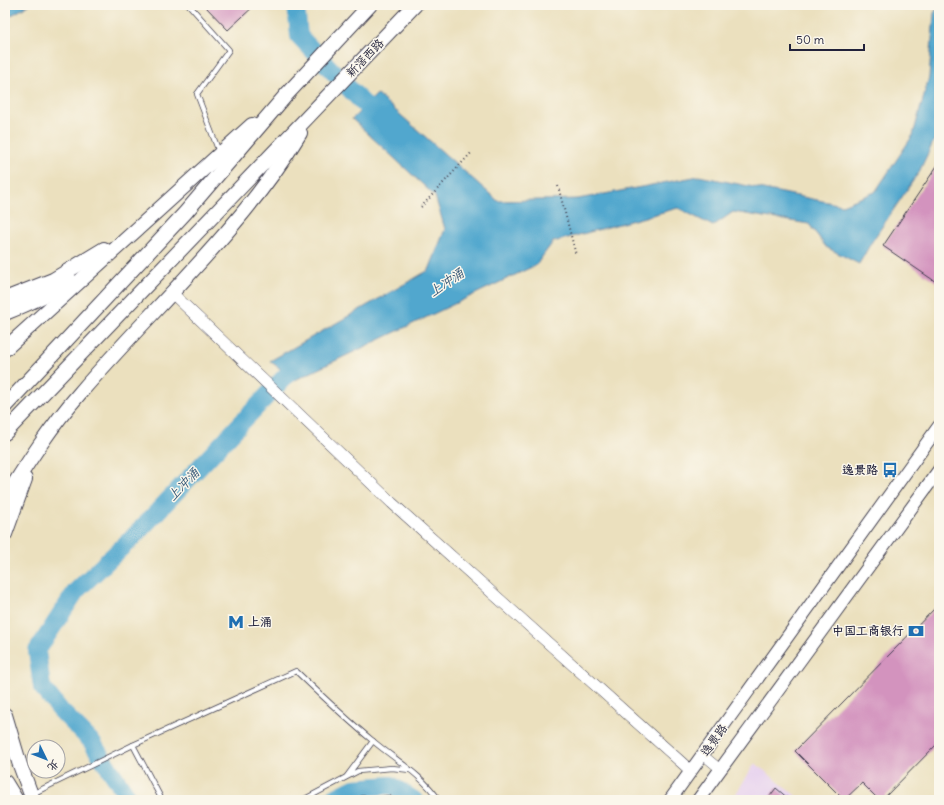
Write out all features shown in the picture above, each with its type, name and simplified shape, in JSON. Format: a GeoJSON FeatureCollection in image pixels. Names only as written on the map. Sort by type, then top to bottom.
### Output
{"type":"FeatureCollection","features":[{"type":"Feature","properties":{"kind":"highway"},"geometry":{"type":"LineString","coordinates":[[5,406],[185,213],[287,94],[370,5]]}},
{"type":"Feature","properties":{"kind":"highway","name":"新滘西路"},"geometry":{"type":"LineString","coordinates":[[314,111],[374,50],[415,5]]}},
{"type":"Feature","properties":{"kind":"highway"},"geometry":{"type":"LineString","coordinates":[[5,348],[287,94]]}},
{"type":"Feature","properties":{"kind":"highway"},"geometry":{"type":"LineString","coordinates":[[5,499],[38,445],[79,393],[219,240],[283,161],[314,111]]}},
{"type":"Feature","properties":{"kind":"highway"},"geometry":{"type":"LineString","coordinates":[[5,433],[314,111]]}},
{"type":"Feature","properties":{"kind":"highway"},"geometry":{"type":"LineString","coordinates":[[5,299],[53,280],[103,251],[144,222]]}},
{"type":"Feature","properties":{"kind":"highway"},"geometry":{"type":"LineString","coordinates":[[5,313],[23,306],[59,288],[107,253],[144,222]]}},
{"type":"Feature","properties":{"kind":"highway"},"geometry":{"type":"LineString","coordinates":[[5,534],[27,473],[39,449],[57,421]]}},
{"type":"Feature","properties":{"kind":"highway"},"geometry":{"type":"LineString","coordinates":[[5,715],[14,748],[32,797]]}},
{"type":"Feature","properties":{"kind":"highway"},"geometry":{"type":"LineString","coordinates":[[5,782],[16,800]]}},
{"type":"Feature","properties":{"kind":"main road","name":"逸景路"},"geometry":{"type":"LineString","coordinates":[[670,800],[939,426]]}},
{"type":"Feature","properties":{"kind":"main road","name":"逸景路"},"geometry":{"type":"LineString","coordinates":[[698,800],[939,470]]}},
{"type":"Feature","properties":{"kind":"street"},"geometry":{"type":"LineString","coordinates":[[171,292],[392,503],[692,771]]}},
{"type":"Feature","properties":{"kind":"street"},"geometry":{"type":"LineString","coordinates":[[703,755],[720,769]]}},
{"type":"Feature","properties":{"kind":"lane"},"geometry":{"type":"LineString","coordinates":[[189,5],[229,50],[196,94],[219,154]]}},
{"type":"Feature","properties":{"kind":"lane"},"geometry":{"type":"LineString","coordinates":[[32,797],[133,745],[296,672],[373,741],[411,770],[431,788],[439,800]]}},
{"type":"Feature","properties":{"kind":"lane"},"geometry":{"type":"LineString","coordinates":[[346,777],[373,741]]}},
{"type":"Feature","properties":{"kind":"lane"},"geometry":{"type":"LineString","coordinates":[[133,745],[162,800]]}},
{"type":"Feature","properties":{"kind":"lane"},"geometry":{"type":"LineString","coordinates":[[302,800],[358,771],[392,768],[411,770]]}},
{"type":"Feature","properties":{"kind":"lane"},"geometry":{"type":"LineString","coordinates":[[375,800],[389,798]]}},
{"type":"Feature","properties":{"kind":"path"},"geometry":{"type":"LineString","coordinates":[[421,207],[472,152]]}},
{"type":"Feature","properties":{"kind":"path"},"geometry":{"type":"LineString","coordinates":[[558,186],[576,255]]}},
{"type":"Feature","properties":{"kind":"shaded area"},"geometry":{"type":"Polygon","coordinates":[[[755,763],[801,800],[732,800],[755,763]]]}},
{"type":"Feature","properties":{"kind":"water"},"geometry":{"type":"Polygon","coordinates":[[[5,5],[29,5],[5,19],[5,5]]]}},
{"type":"Feature","properties":{"kind":"water"},"geometry":{"type":"Polygon","coordinates":[[[939,6],[939,130],[919,172],[871,243],[859,264],[826,247],[809,224],[733,212],[713,226],[678,208],[553,242],[536,265],[295,380],[270,361],[429,270],[445,229],[435,196],[352,119],[377,94],[498,201],[578,199],[699,176],[842,205],[875,192],[913,135],[929,77],[934,13],[939,6]]]}},
{"type":"Feature","properties":{"kind":"building"},"geometry":{"type":"Polygon","coordinates":[[[204,5],[255,5],[228,30],[204,5]]]}},
{"type":"Feature","properties":{"kind":"building"},"geometry":{"type":"Polygon","coordinates":[[[939,163],[939,284],[883,246],[939,163]]]}},
{"type":"Feature","properties":{"kind":"building"},"geometry":{"type":"Polygon","coordinates":[[[939,604],[939,742],[882,800],[879,800],[862,783],[844,800],[795,751],[939,604]]]}},
{"type":"Feature","properties":{"kind":"building"},"geometry":{"type":"Polygon","coordinates":[[[776,788],[790,800],[767,800],[776,788]]]}},
{"type":"Feature","properties":{"kind":"waterway"},"geometry":{"type":"LineString","coordinates":[[296,5],[299,36],[382,123]]}},
{"type":"Feature","properties":{"kind":"waterway","name":"上冲涌"},"geometry":{"type":"LineString","coordinates":[[130,800],[91,741],[61,711],[42,687],[37,651],[76,591],[137,533],[299,362],[305,359]]}},
{"type":"Feature","properties":{"kind":"waterway"},"geometry":{"type":"LineString","coordinates":[[330,800],[354,788],[391,785],[414,800]]}},
{"type":"Feature","properties":{"kind":"place","name":"逸景路"},"geometry":{"type":"Point","coordinates":[890,470]}},
{"type":"Feature","properties":{"kind":"place","name":"上涌"},"geometry":{"type":"Point","coordinates":[236,622]}},
{"type":"Feature","properties":{"kind":"place","name":"中国工商银行"},"geometry":{"type":"Point","coordinates":[916,631]}}]}
